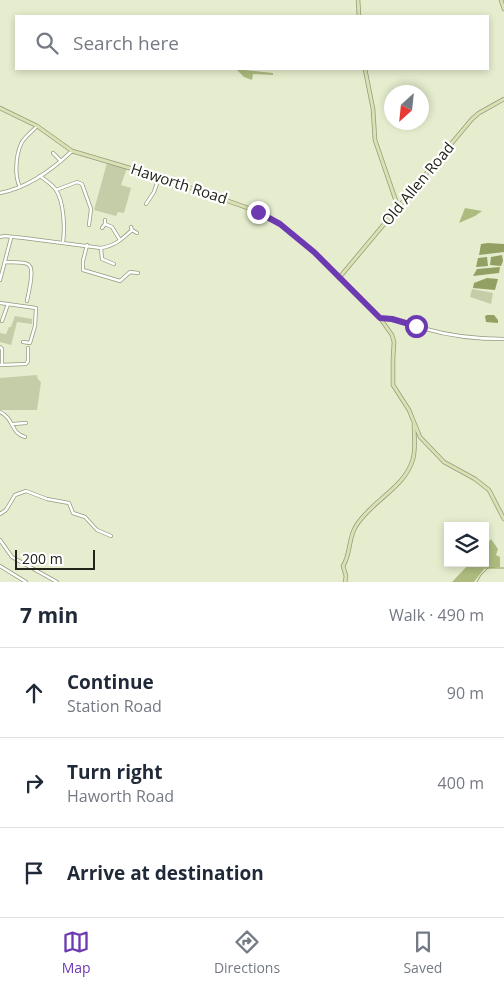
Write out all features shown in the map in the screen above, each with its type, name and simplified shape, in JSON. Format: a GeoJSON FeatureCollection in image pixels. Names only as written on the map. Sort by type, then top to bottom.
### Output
{"type":"FeatureCollection","features":[{"type":"Feature","properties":{"kind":"main road"},"geometry":{"type":"LineString","coordinates":[[358,0],[359,15]]}},
{"type":"Feature","properties":{"kind":"main road"},"geometry":{"type":"LineString","coordinates":[[501,0],[504,9]]}},
{"type":"Feature","properties":{"kind":"main road"},"geometry":{"type":"LineString","coordinates":[[365,70],[373,109],[375,140],[398,207]]}},
{"type":"Feature","properties":{"kind":"main road","name":"Old Allen Road"},"geometry":{"type":"LineString","coordinates":[[339,278],[475,115],[504,99]]}},
{"type":"Feature","properties":{"kind":"main road","name":"Haworth Road"},"geometry":{"type":"LineString","coordinates":[[0,108],[37,126],[72,151],[160,176],[227,199],[272,218],[314,252],[380,318],[392,335],[394,342],[393,385],[414,421],[420,437],[444,462],[475,479],[489,490],[504,519]]}},
{"type":"Feature","properties":{"kind":"main road"},"geometry":{"type":"LineString","coordinates":[[345,582],[346,576],[343,566],[348,559],[349,547],[356,526],[404,476],[411,464],[415,449],[414,421]]}},
{"type":"Feature","properties":{"kind":"street"},"geometry":{"type":"LineString","coordinates":[[20,187],[17,181],[17,161],[20,146],[37,126]]}},
{"type":"Feature","properties":{"kind":"street"},"geometry":{"type":"LineString","coordinates":[[0,194],[20,187],[40,176],[72,151]]}},
{"type":"Feature","properties":{"kind":"street"},"geometry":{"type":"LineString","coordinates":[[54,152],[61,161]]}},
{"type":"Feature","properties":{"kind":"street"},"geometry":{"type":"LineString","coordinates":[[40,176],[56,190],[64,216],[63,242]]}},
{"type":"Feature","properties":{"kind":"street"},"geometry":{"type":"LineString","coordinates":[[146,204],[154,192],[160,176]]}},
{"type":"Feature","properties":{"kind":"street"},"geometry":{"type":"LineString","coordinates":[[56,190],[77,182],[82,184],[91,209],[89,224]]}},
{"type":"Feature","properties":{"kind":"street"},"geometry":{"type":"LineString","coordinates":[[102,228],[105,220]]}},
{"type":"Feature","properties":{"kind":"street"},"geometry":{"type":"LineString","coordinates":[[105,224],[112,227],[120,240]]}},
{"type":"Feature","properties":{"kind":"street"},"geometry":{"type":"LineString","coordinates":[[0,238],[4,236],[101,248],[110,247],[132,229],[136,233]]}},
{"type":"Feature","properties":{"kind":"street"},"geometry":{"type":"LineString","coordinates":[[0,280],[11,238]]}},
{"type":"Feature","properties":{"kind":"street"},"geometry":{"type":"LineString","coordinates":[[87,245],[83,270],[120,281],[129,273],[138,272]]}},
{"type":"Feature","properties":{"kind":"street"},"geometry":{"type":"LineString","coordinates":[[101,248],[101,257],[114,264]]}},
{"type":"Feature","properties":{"kind":"street"},"geometry":{"type":"LineString","coordinates":[[105,267],[107,261]]}},
{"type":"Feature","properties":{"kind":"street"},"geometry":{"type":"LineString","coordinates":[[0,263],[25,263],[31,267],[32,274],[27,301]]}},
{"type":"Feature","properties":{"kind":"street"},"geometry":{"type":"LineString","coordinates":[[0,303],[36,308],[35,326],[30,343],[22,342]]}},
{"type":"Feature","properties":{"kind":"street"},"geometry":{"type":"LineString","coordinates":[[2,321],[8,304]]}},
{"type":"Feature","properties":{"kind":"street"},"geometry":{"type":"LineString","coordinates":[[380,318],[392,319],[436,332],[504,339]]}},
{"type":"Feature","properties":{"kind":"street"},"geometry":{"type":"LineString","coordinates":[[0,347],[2,349],[1,365],[26,364],[28,361],[28,348]]}},
{"type":"Feature","properties":{"kind":"street"},"geometry":{"type":"LineString","coordinates":[[0,412],[7,415],[18,434],[25,438]]}},
{"type":"Feature","properties":{"kind":"street"},"geometry":{"type":"LineString","coordinates":[[13,424],[26,423]]}},
{"type":"Feature","properties":{"kind":"street"},"geometry":{"type":"LineString","coordinates":[[0,514],[6,510],[15,495],[26,491],[47,499],[69,503],[73,513],[85,517],[97,530],[111,536]]}},
{"type":"Feature","properties":{"kind":"street"},"geometry":{"type":"LineString","coordinates":[[0,540],[12,557],[57,582]]}},
{"type":"Feature","properties":{"kind":"street"},"geometry":{"type":"LineString","coordinates":[[0,566],[26,582]]}},
{"type":"Feature","properties":{"kind":"shaded area"},"geometry":{"type":"Polygon","coordinates":[[[237,70],[273,73],[273,75],[253,74],[252,80],[244,77],[237,70]]]}},
{"type":"Feature","properties":{"kind":"shaded area"},"geometry":{"type":"Polygon","coordinates":[[[107,163],[127,168],[121,185],[131,188],[124,213],[118,212],[116,216],[94,210],[107,163]]]}},
{"type":"Feature","properties":{"kind":"shaded area"},"geometry":{"type":"Polygon","coordinates":[[[465,208],[482,211],[459,223],[465,208]]]}},
{"type":"Feature","properties":{"kind":"shaded area"},"geometry":{"type":"Polygon","coordinates":[[[481,244],[504,244],[504,252],[479,255],[481,244]]]}},
{"type":"Feature","properties":{"kind":"shaded area"},"geometry":{"type":"Polygon","coordinates":[[[502,255],[503,261],[501,266],[490,265],[491,257],[502,255]]]}},
{"type":"Feature","properties":{"kind":"shaded area"},"geometry":{"type":"Polygon","coordinates":[[[487,257],[488,266],[476,267],[478,258],[487,257]]]}},
{"type":"Feature","properties":{"kind":"shaded area"},"geometry":{"type":"Polygon","coordinates":[[[500,267],[499,273],[473,276],[477,269],[500,267]]]}},
{"type":"Feature","properties":{"kind":"shaded area"},"geometry":{"type":"Polygon","coordinates":[[[487,278],[498,279],[495,290],[473,288],[474,283],[487,278]]]}},
{"type":"Feature","properties":{"kind":"shaded area"},"geometry":{"type":"Polygon","coordinates":[[[472,289],[493,293],[491,304],[470,297],[472,289]]]}},
{"type":"Feature","properties":{"kind":"shaded area"},"geometry":{"type":"Polygon","coordinates":[[[494,315],[498,323],[486,322],[485,316],[494,315]]]}},
{"type":"Feature","properties":{"kind":"shaded area"},"geometry":{"type":"Polygon","coordinates":[[[15,316],[32,319],[32,324],[17,322],[11,345],[0,342],[0,333],[6,334],[15,316]]]}},
{"type":"Feature","properties":{"kind":"shaded area"},"geometry":{"type":"Polygon","coordinates":[[[37,375],[41,382],[37,410],[0,410],[0,378],[37,375]]]}},
{"type":"Feature","properties":{"kind":"shaded area"},"geometry":{"type":"Polygon","coordinates":[[[491,539],[498,549],[496,555],[500,557],[500,567],[484,569],[474,582],[452,582],[466,567],[489,567],[489,541],[491,539]]]}},
{"type":"Feature","properties":{"kind":"waterway"},"geometry":{"type":"LineString","coordinates":[[477,582],[488,568],[504,568]]}},
{"type":"Feature","properties":{"kind":"route"},"geometry":{"type":"LineString","coordinates":[[258,212],[272,218],[314,252],[380,318],[392,319],[416,326]]}}]}
